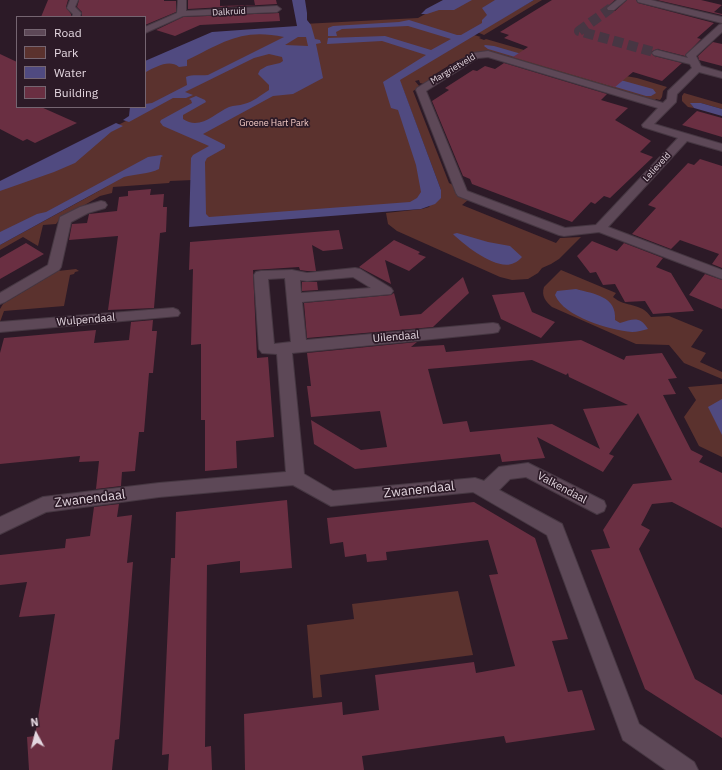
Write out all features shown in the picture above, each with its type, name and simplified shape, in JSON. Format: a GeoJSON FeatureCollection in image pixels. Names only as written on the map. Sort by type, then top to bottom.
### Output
{"type":"FeatureCollection","features":[{"type":"Feature","properties":{"kind":"street"},"geometry":{"type":"LineString","coordinates":[[74,0],[72,8],[77,13],[76,16]]}},
{"type":"Feature","properties":{"kind":"street"},"geometry":{"type":"LineString","coordinates":[[181,14],[182,0]]}},
{"type":"Feature","properties":{"kind":"street"},"geometry":{"type":"LineString","coordinates":[[611,8],[622,0]]}},
{"type":"Feature","properties":{"kind":"street"},"geometry":{"type":"LineString","coordinates":[[641,0],[722,20]]}},
{"type":"Feature","properties":{"kind":"street","name":"Dalkruid"},"geometry":{"type":"LineString","coordinates":[[146,30],[181,14],[277,10]]}},
{"type":"Feature","properties":{"kind":"street"},"geometry":{"type":"LineString","coordinates":[[695,65],[691,55],[722,27]]}},
{"type":"Feature","properties":{"kind":"street"},"geometry":{"type":"LineString","coordinates":[[657,53],[722,75]]}},
{"type":"Feature","properties":{"kind":"street","name":"Margrietveld"},"geometry":{"type":"LineString","coordinates":[[600,228],[564,232],[462,193],[421,90],[476,55],[488,54],[664,107]]}},
{"type":"Feature","properties":{"kind":"street"},"geometry":{"type":"LineString","coordinates":[[695,65],[672,93],[672,100],[647,125],[722,148]]}},
{"type":"Feature","properties":{"kind":"street","name":"Lelieveld"},"geometry":{"type":"LineString","coordinates":[[600,228],[685,137]]}},
{"type":"Feature","properties":{"kind":"street"},"geometry":{"type":"LineString","coordinates":[[0,299],[54,267],[65,220],[84,210],[100,205]]}},
{"type":"Feature","properties":{"kind":"street"},"geometry":{"type":"LineString","coordinates":[[600,228],[722,275]]}},
{"type":"Feature","properties":{"kind":"street","name":"Uilendaal"},"geometry":{"type":"LineString","coordinates":[[294,298],[386,290],[355,272],[307,277],[292,274],[261,274],[267,349],[493,328]]}},
{"type":"Feature","properties":{"kind":"street"},"geometry":{"type":"LineString","coordinates":[[292,274],[294,298],[291,347],[295,478]]}},
{"type":"Feature","properties":{"kind":"street","name":"Wulpendaal"},"geometry":{"type":"LineString","coordinates":[[0,328],[173,313]]}},
{"type":"Feature","properties":{"kind":"street","name":"Valkendaal"},"geometry":{"type":"LineString","coordinates":[[487,490],[505,472],[528,470],[597,506]]}},
{"type":"Feature","properties":{"kind":"street","name":"Zwanendaal"},"geometry":{"type":"LineString","coordinates":[[0,526],[43,505],[160,490],[295,478],[331,499],[475,485],[487,490],[555,530],[631,732],[686,770]]}},
{"type":"Feature","properties":{"kind":"green space","name":"Groene Hart Park"},"geometry":{"type":"Polygon","coordinates":[[[450,0],[527,0],[471,36],[474,35],[481,37],[479,38],[484,40],[486,39],[593,70],[637,78],[667,87],[663,91],[660,100],[656,99],[653,102],[489,53],[481,53],[465,57],[429,78],[430,80],[424,84],[420,83],[419,80],[415,81],[420,87],[413,91],[449,183],[455,186],[468,200],[462,205],[556,243],[560,238],[581,237],[559,259],[542,268],[538,273],[528,279],[512,280],[500,277],[397,231],[388,224],[386,213],[429,207],[441,190],[400,81],[433,193],[419,205],[194,222],[193,180],[113,187],[112,193],[100,196],[59,220],[56,224],[43,225],[38,246],[23,237],[0,250],[0,245],[110,185],[0,243],[0,184],[132,118],[144,108],[146,108],[146,67],[216,34],[302,29],[303,24],[418,18],[450,0]]]}},
{"type":"Feature","properties":{"kind":"green space"},"geometry":{"type":"Polygon","coordinates":[[[534,0],[542,0],[484,35],[477,32],[534,0]]]}},
{"type":"Feature","properties":{"kind":"green space"},"geometry":{"type":"Polygon","coordinates":[[[684,93],[722,104],[722,109],[701,103],[691,104],[694,108],[688,107],[682,101],[682,96],[684,93]]]}},
{"type":"Feature","properties":{"kind":"green space"},"geometry":{"type":"Polygon","coordinates":[[[76,269],[79,271],[70,275],[64,306],[4,311],[0,322],[0,309],[3,304],[58,271],[76,269]]]}},
{"type":"Feature","properties":{"kind":"green space"},"geometry":{"type":"Polygon","coordinates":[[[561,270],[616,293],[613,297],[623,303],[643,309],[651,317],[669,316],[703,330],[691,347],[706,353],[700,362],[722,372],[722,379],[684,363],[669,345],[636,344],[552,307],[545,298],[543,290],[544,287],[561,270]]]}},
{"type":"Feature","properties":{"kind":"green space"},"geometry":{"type":"Polygon","coordinates":[[[722,384],[722,457],[699,446],[684,417],[696,400],[688,387],[722,384]]]}},
{"type":"Feature","properties":{"kind":"green space"},"geometry":{"type":"Polygon","coordinates":[[[458,591],[473,655],[320,675],[322,697],[313,698],[307,625],[354,619],[352,604],[458,591]]]}},
{"type":"Feature","properties":{"kind":"water"},"geometry":{"type":"Polygon","coordinates":[[[292,0],[305,0],[307,20],[311,25],[315,39],[320,40],[321,43],[316,44],[323,78],[293,94],[273,96],[203,134],[225,145],[225,148],[207,158],[205,162],[206,214],[209,217],[410,202],[417,198],[421,192],[416,165],[398,110],[391,108],[383,82],[426,55],[382,41],[327,44],[328,38],[385,36],[431,50],[451,39],[408,26],[342,29],[336,32],[337,36],[328,36],[328,28],[333,26],[399,22],[409,20],[461,35],[482,23],[482,20],[487,15],[482,8],[495,0],[534,0],[400,80],[441,190],[441,198],[435,204],[421,209],[189,227],[191,158],[193,155],[209,146],[163,126],[160,122],[161,120],[192,103],[189,99],[196,96],[205,100],[206,102],[183,115],[183,119],[195,123],[207,120],[229,107],[251,102],[269,90],[269,85],[258,74],[260,70],[267,66],[280,63],[283,61],[282,57],[269,54],[254,58],[185,92],[193,95],[186,98],[173,98],[129,122],[123,120],[129,116],[130,108],[146,108],[146,104],[152,103],[187,85],[186,77],[194,75],[208,75],[284,37],[256,34],[234,38],[187,60],[187,66],[179,67],[167,64],[146,72],[146,61],[212,32],[297,26],[292,0]],[[298,37],[285,45],[308,46],[306,37],[298,37]]]}},
{"type":"Feature","properties":{"kind":"water"},"geometry":{"type":"Polygon","coordinates":[[[443,0],[472,0],[454,10],[439,10],[427,14],[421,14],[426,9],[443,0]]]}},
{"type":"Feature","properties":{"kind":"water"},"geometry":{"type":"Polygon","coordinates":[[[484,46],[494,46],[594,75],[606,76],[653,89],[656,93],[651,96],[646,96],[488,49],[484,46]]]}},
{"type":"Feature","properties":{"kind":"water"},"geometry":{"type":"Polygon","coordinates":[[[690,103],[701,103],[722,109],[722,116],[694,108],[690,103]]]}},
{"type":"Feature","properties":{"kind":"water"},"geometry":{"type":"Polygon","coordinates":[[[116,123],[123,126],[111,132],[75,163],[0,191],[0,181],[116,123]]]}},
{"type":"Feature","properties":{"kind":"water"},"geometry":{"type":"Polygon","coordinates":[[[163,156],[161,157],[159,169],[124,177],[0,245],[0,232],[37,214],[46,212],[148,157],[163,156]]]}},
{"type":"Feature","properties":{"kind":"water"},"geometry":{"type":"Polygon","coordinates":[[[457,233],[488,242],[510,246],[522,257],[515,263],[507,265],[499,264],[473,250],[453,234],[457,233]]]}},
{"type":"Feature","properties":{"kind":"water"},"geometry":{"type":"Polygon","coordinates":[[[576,289],[603,297],[612,306],[615,312],[615,320],[620,323],[629,320],[639,320],[648,329],[634,332],[623,331],[600,325],[578,316],[560,303],[555,295],[557,291],[576,289]]]}},
{"type":"Feature","properties":{"kind":"water"},"geometry":{"type":"Polygon","coordinates":[[[722,399],[722,435],[708,407],[722,399]]]}},
{"type":"Feature","properties":{"kind":"building"},"geometry":{"type":"Polygon","coordinates":[[[48,0],[68,0],[66,7],[71,16],[41,16],[48,0]]]}},
{"type":"Feature","properties":{"kind":"building"},"geometry":{"type":"Polygon","coordinates":[[[79,0],[176,1],[176,12],[146,25],[146,16],[82,16],[82,12],[77,7],[79,0]]]}},
{"type":"Feature","properties":{"kind":"building"},"geometry":{"type":"Polygon","coordinates":[[[188,0],[220,0],[220,6],[255,5],[254,0],[276,0],[277,4],[188,9],[188,0]]]}},
{"type":"Feature","properties":{"kind":"building"},"geometry":{"type":"Polygon","coordinates":[[[552,0],[615,0],[606,8],[608,12],[615,11],[627,0],[636,0],[638,3],[714,23],[697,38],[701,39],[685,56],[657,49],[651,52],[654,56],[682,63],[662,81],[633,72],[615,87],[513,57],[528,47],[504,38],[509,35],[500,32],[552,0]]]}},
{"type":"Feature","properties":{"kind":"building"},"geometry":{"type":"Polygon","coordinates":[[[657,0],[701,0],[722,5],[714,12],[722,15],[657,0]]]}},
{"type":"Feature","properties":{"kind":"building"},"geometry":{"type":"Polygon","coordinates":[[[279,13],[280,21],[200,25],[175,36],[156,30],[183,17],[279,13]]]}},
{"type":"Feature","properties":{"kind":"building"},"geometry":{"type":"Polygon","coordinates":[[[713,42],[722,44],[722,66],[699,60],[698,56],[713,42]]]}},
{"type":"Feature","properties":{"kind":"building"},"geometry":{"type":"Polygon","coordinates":[[[0,54],[16,62],[16,108],[43,108],[77,123],[35,143],[27,139],[23,141],[0,129],[0,54]]]}},
{"type":"Feature","properties":{"kind":"building"},"geometry":{"type":"Polygon","coordinates":[[[504,63],[607,94],[601,100],[628,108],[615,120],[651,141],[640,152],[653,157],[610,198],[604,196],[595,204],[591,202],[572,222],[472,184],[470,179],[463,176],[432,101],[449,90],[445,88],[473,70],[477,71],[485,66],[495,69],[504,63]]]}},
{"type":"Feature","properties":{"kind":"building"},"geometry":{"type":"Polygon","coordinates":[[[697,111],[722,118],[722,137],[682,125],[697,111]]]}},
{"type":"Feature","properties":{"kind":"building"},"geometry":{"type":"Polygon","coordinates":[[[700,159],[722,166],[722,268],[712,264],[719,254],[680,240],[671,249],[632,234],[656,208],[648,205],[688,163],[694,165],[700,159]]]}},
{"type":"Feature","properties":{"kind":"building"},"geometry":{"type":"Polygon","coordinates":[[[151,189],[150,195],[164,194],[163,207],[167,207],[166,232],[160,233],[154,308],[108,310],[118,236],[69,240],[72,224],[87,223],[89,214],[117,211],[119,197],[128,196],[128,191],[151,189]]]}},
{"type":"Feature","properties":{"kind":"building"},"geometry":{"type":"Polygon","coordinates":[[[339,230],[343,249],[323,251],[312,245],[316,271],[300,270],[299,267],[253,270],[257,358],[268,357],[274,437],[236,441],[237,468],[205,471],[205,420],[201,420],[201,344],[191,345],[193,269],[189,270],[190,242],[339,230]]]}},
{"type":"Feature","properties":{"kind":"building"},"geometry":{"type":"Polygon","coordinates":[[[394,240],[420,252],[418,254],[426,257],[409,271],[385,260],[391,284],[359,267],[394,240]]]}},
{"type":"Feature","properties":{"kind":"building"},"geometry":{"type":"Polygon","coordinates":[[[592,241],[617,251],[624,243],[663,258],[656,267],[671,273],[694,311],[653,314],[645,301],[625,302],[615,284],[603,285],[596,272],[590,273],[577,256],[592,241]]]}},
{"type":"Feature","properties":{"kind":"building"},"geometry":{"type":"Polygon","coordinates":[[[26,243],[44,254],[0,279],[0,258],[26,243]]]}},
{"type":"Feature","properties":{"kind":"building"},"geometry":{"type":"Polygon","coordinates":[[[705,274],[722,280],[722,309],[689,295],[705,274]]]}},
{"type":"Feature","properties":{"kind":"building"},"geometry":{"type":"Polygon","coordinates":[[[463,277],[469,293],[433,327],[307,338],[304,303],[391,295],[394,293],[400,316],[421,314],[463,277]]]}},
{"type":"Feature","properties":{"kind":"building"},"geometry":{"type":"Polygon","coordinates":[[[302,282],[317,282],[318,290],[302,291],[302,282]]]}},
{"type":"Feature","properties":{"kind":"building"},"geometry":{"type":"Polygon","coordinates":[[[524,292],[532,312],[555,322],[541,338],[501,319],[492,295],[524,292]]]}},
{"type":"Feature","properties":{"kind":"building"},"geometry":{"type":"Polygon","coordinates":[[[153,320],[152,331],[157,331],[153,373],[149,373],[144,432],[139,432],[135,471],[122,472],[121,486],[96,489],[99,461],[79,462],[80,456],[0,464],[0,353],[4,338],[96,330],[94,343],[129,340],[131,322],[153,320]]]}},
{"type":"Feature","properties":{"kind":"building"},"geometry":{"type":"Polygon","coordinates":[[[581,340],[624,360],[626,356],[662,353],[677,378],[668,379],[676,394],[663,395],[670,409],[691,450],[703,456],[699,462],[722,473],[722,528],[672,502],[652,504],[641,525],[650,530],[639,549],[695,679],[722,695],[722,738],[645,689],[591,550],[610,548],[603,530],[633,484],[672,480],[638,413],[609,454],[614,456],[603,472],[537,437],[545,458],[502,462],[500,454],[355,469],[314,444],[311,420],[361,450],[387,447],[380,411],[311,417],[307,386],[311,386],[307,353],[417,342],[411,347],[444,345],[446,352],[581,340]],[[532,360],[428,369],[443,424],[467,421],[470,432],[552,424],[600,449],[583,409],[628,405],[569,377],[568,373],[566,375],[532,360]]]}},
{"type":"Feature","properties":{"kind":"building"},"geometry":{"type":"Polygon","coordinates":[[[287,500],[292,568],[240,573],[240,561],[207,565],[205,747],[211,746],[212,770],[168,770],[169,754],[162,755],[171,558],[175,558],[176,512],[287,500]]]}},
{"type":"Feature","properties":{"kind":"building"},"geometry":{"type":"Polygon","coordinates":[[[474,502],[535,538],[568,639],[552,641],[568,692],[582,690],[595,730],[506,743],[504,736],[362,756],[364,770],[245,770],[244,714],[342,702],[343,715],[379,710],[375,675],[474,662],[476,673],[515,666],[489,575],[498,574],[488,540],[386,552],[387,560],[367,562],[366,554],[345,557],[343,542],[330,544],[327,518],[474,502]]]}},
{"type":"Feature","properties":{"kind":"building"},"geometry":{"type":"Polygon","coordinates":[[[119,504],[117,517],[132,515],[127,563],[133,562],[119,739],[115,740],[112,770],[29,770],[27,737],[35,736],[55,614],[19,617],[27,582],[0,585],[0,555],[65,548],[66,539],[90,536],[94,507],[119,504]]]}},
{"type":"Feature","properties":{"kind":"tunnel"},"geometry":{"type":"LineString","coordinates":[[611,8],[579,31],[657,53]]}}]}
